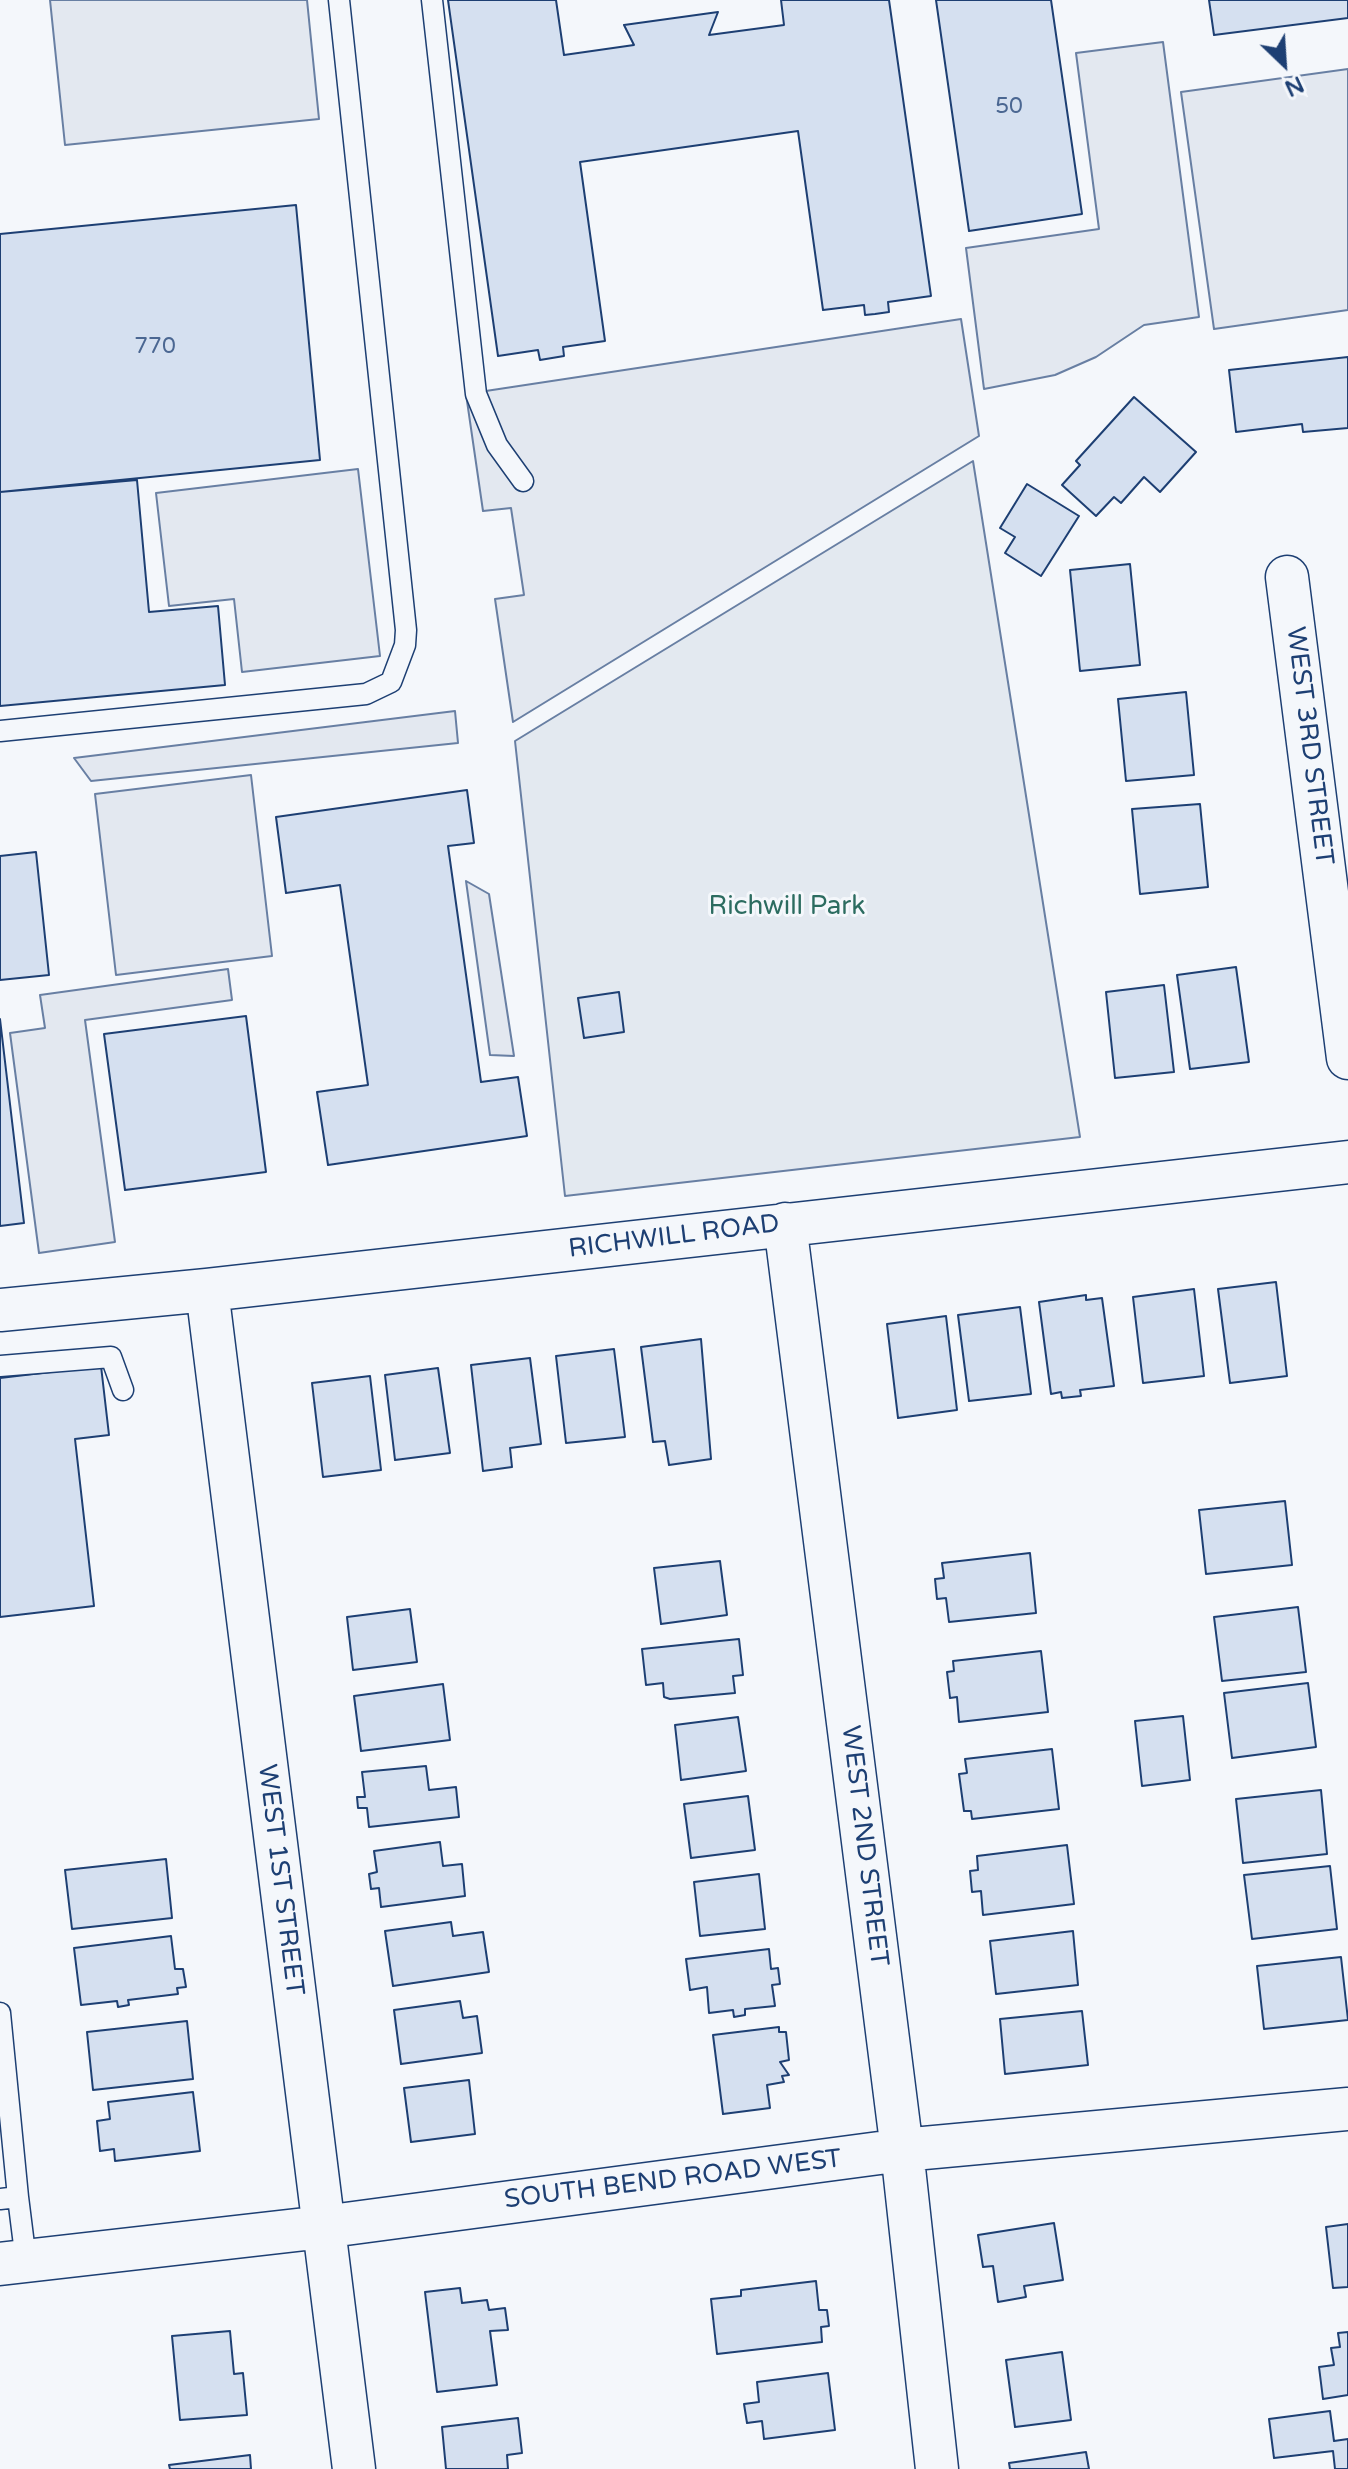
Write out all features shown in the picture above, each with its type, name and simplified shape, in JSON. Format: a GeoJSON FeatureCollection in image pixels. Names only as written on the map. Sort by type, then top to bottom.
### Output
{"type":"FeatureCollection","features":[{"type":"Feature","properties":{"kind":"street","name":"WEST 3RD STREET"},"geometry":{"type":"LineString","coordinates":[[1287,577],[1348,1058]]}},
{"type":"Feature","properties":{"kind":"street","name":"RICHWILL ROAD"},"geometry":{"type":"LineString","coordinates":[[0,1310],[207,1290],[1348,1162]]}},
{"type":"Feature","properties":{"kind":"street","name":"WEST 2ND STREET"},"geometry":{"type":"LineString","coordinates":[[785,1224],[902,2150],[937,2469]]}},
{"type":"Feature","properties":{"kind":"street","name":"WEST 1ST STREET"},"geometry":{"type":"LineString","coordinates":[[207,1290],[354,2469]]}},
{"type":"Feature","properties":{"kind":"street","name":"SOUTH BEND ROAD WEST"},"geometry":{"type":"LineString","coordinates":[[13,2262],[323,2227],[902,2150],[1348,2109]]}},
{"type":"Feature","properties":{"kind":"lane"},"geometry":{"type":"LineString","coordinates":[[0,731],[366,694],[391,682],[405,645],[406,630],[339,0]]}},
{"type":"Feature","properties":{"kind":"lane"},"geometry":{"type":"LineString","coordinates":[[432,0],[476,394],[497,445],[523,481]]}},
{"type":"Feature","properties":{"kind":"lane"},"geometry":{"type":"LineString","coordinates":[[0,1366],[111,1357],[123,1390]]}},
{"type":"Feature","properties":{"kind":"lane"},"geometry":{"type":"LineString","coordinates":[[0,2013],[13,2262]]}},
{"type":"Feature","properties":{"kind":"green space","name":"Richwill Park"},"geometry":{"type":"Polygon","coordinates":[[[973,461],[1080,1137],[565,1196],[515,741],[973,461]]]}},
{"type":"Feature","properties":{"kind":"shaded area"},"geometry":{"type":"Polygon","coordinates":[[[50,0],[307,0],[319,119],[65,145],[50,0]]]}},
{"type":"Feature","properties":{"kind":"shaded area"},"geometry":{"type":"Polygon","coordinates":[[[1163,42],[1199,317],[1144,325],[1096,357],[1055,375],[984,389],[966,248],[1099,229],[1076,53],[1163,42]]]}},
{"type":"Feature","properties":{"kind":"shaded area"},"geometry":{"type":"Polygon","coordinates":[[[1348,69],[1348,310],[1214,329],[1181,92],[1348,69]]]}},
{"type":"Feature","properties":{"kind":"shaded area"},"geometry":{"type":"Polygon","coordinates":[[[961,319],[979,436],[513,722],[495,599],[524,595],[511,508],[483,511],[466,394],[961,319]]]}},
{"type":"Feature","properties":{"kind":"shaded area"},"geometry":{"type":"Polygon","coordinates":[[[358,469],[380,656],[242,672],[234,599],[169,606],[156,493],[358,469]]]}},
{"type":"Feature","properties":{"kind":"shaded area"},"geometry":{"type":"Polygon","coordinates":[[[455,711],[458,743],[91,781],[74,758],[455,711]]]}},
{"type":"Feature","properties":{"kind":"shaded area"},"geometry":{"type":"Polygon","coordinates":[[[251,775],[272,956],[116,975],[95,794],[251,775]]]}},
{"type":"Feature","properties":{"kind":"shaded area"},"geometry":{"type":"Polygon","coordinates":[[[466,881],[489,894],[514,1056],[490,1055],[466,881]]]}},
{"type":"Feature","properties":{"kind":"shaded area"},"geometry":{"type":"Polygon","coordinates":[[[228,969],[232,1000],[85,1020],[115,1242],[39,1253],[10,1033],[45,1028],[40,995],[228,969]]]}},
{"type":"Feature","properties":{"kind":"building"},"geometry":{"type":"Polygon","coordinates":[[[448,0],[556,0],[564,55],[634,45],[624,25],[718,12],[709,35],[784,25],[781,0],[889,0],[931,296],[888,302],[889,312],[875,314],[865,315],[864,305],[823,310],[798,131],[580,162],[605,341],[563,347],[564,356],[540,360],[538,350],[498,356],[448,0]]]}},
{"type":"Feature","properties":{"kind":"building"},"geometry":{"type":"Polygon","coordinates":[[[936,0],[1051,0],[1082,214],[969,231],[936,0]]]}},
{"type":"Feature","properties":{"kind":"building"},"geometry":{"type":"Polygon","coordinates":[[[1209,0],[1348,0],[1348,18],[1214,35],[1209,0]]]}},
{"type":"Feature","properties":{"kind":"building"},"geometry":{"type":"Polygon","coordinates":[[[296,205],[320,460],[0,492],[0,234],[296,205]]]}},
{"type":"Feature","properties":{"kind":"building"},"geometry":{"type":"Polygon","coordinates":[[[1348,357],[1348,428],[1303,432],[1302,424],[1236,432],[1229,370],[1348,357]]]}},
{"type":"Feature","properties":{"kind":"building"},"geometry":{"type":"Polygon","coordinates":[[[1134,397],[1196,452],[1160,492],[1144,477],[1121,503],[1114,497],[1096,516],[1062,485],[1080,465],[1076,461],[1134,397]]]}},
{"type":"Feature","properties":{"kind":"building"},"geometry":{"type":"Polygon","coordinates":[[[137,480],[149,612],[218,606],[225,685],[0,706],[0,492],[137,480]]]}},
{"type":"Feature","properties":{"kind":"building"},"geometry":{"type":"Polygon","coordinates":[[[1027,484],[1079,516],[1041,576],[1005,553],[1015,537],[1000,528],[1027,484]]]}},
{"type":"Feature","properties":{"kind":"building"},"geometry":{"type":"Polygon","coordinates":[[[1130,564],[1140,665],[1080,671],[1070,570],[1130,564]]]}},
{"type":"Feature","properties":{"kind":"building"},"geometry":{"type":"Polygon","coordinates":[[[1186,692],[1194,775],[1126,781],[1118,699],[1186,692]]]}},
{"type":"Feature","properties":{"kind":"building"},"geometry":{"type":"Polygon","coordinates":[[[467,790],[474,843],[448,846],[481,1082],[518,1077],[527,1136],[328,1165],[317,1092],[368,1085],[340,885],[286,893],[276,817],[467,790]]]}},
{"type":"Feature","properties":{"kind":"building"},"geometry":{"type":"Polygon","coordinates":[[[1200,804],[1208,887],[1140,894],[1132,809],[1200,804]]]}},
{"type":"Feature","properties":{"kind":"building"},"geometry":{"type":"Polygon","coordinates":[[[36,852],[49,975],[0,980],[0,856],[36,852]]]}},
{"type":"Feature","properties":{"kind":"building"},"geometry":{"type":"Polygon","coordinates":[[[1236,967],[1249,1062],[1190,1069],[1177,975],[1236,967]]]}},
{"type":"Feature","properties":{"kind":"building"},"geometry":{"type":"Polygon","coordinates":[[[1164,985],[1174,1072],[1115,1078],[1106,992],[1164,985]]]}},
{"type":"Feature","properties":{"kind":"building"},"geometry":{"type":"Polygon","coordinates":[[[619,992],[624,1032],[584,1038],[578,998],[619,992]]]}},
{"type":"Feature","properties":{"kind":"building"},"geometry":{"type":"Polygon","coordinates":[[[246,1016],[266,1172],[125,1190],[104,1034],[246,1016]]]}},
{"type":"Feature","properties":{"kind":"building"},"geometry":{"type":"Polygon","coordinates":[[[0,1019],[24,1223],[0,1226],[0,1019]]]}},
{"type":"Feature","properties":{"kind":"building"},"geometry":{"type":"Polygon","coordinates":[[[1276,1282],[1287,1376],[1230,1383],[1218,1289],[1276,1282]]]}},
{"type":"Feature","properties":{"kind":"building"},"geometry":{"type":"Polygon","coordinates":[[[1194,1289],[1204,1376],[1143,1383],[1133,1297],[1194,1289]]]}},
{"type":"Feature","properties":{"kind":"building"},"geometry":{"type":"Polygon","coordinates":[[[1086,1295],[1086,1300],[1102,1298],[1114,1386],[1080,1390],[1081,1396],[1062,1398],[1061,1392],[1051,1394],[1039,1302],[1086,1295]]]}},
{"type":"Feature","properties":{"kind":"building"},"geometry":{"type":"Polygon","coordinates":[[[1020,1307],[1031,1394],[969,1401],[958,1315],[1020,1307]]]}},
{"type":"Feature","properties":{"kind":"building"},"geometry":{"type":"Polygon","coordinates":[[[946,1316],[957,1410],[898,1418],[887,1324],[946,1316]]]}},
{"type":"Feature","properties":{"kind":"building"},"geometry":{"type":"Polygon","coordinates":[[[701,1339],[711,1459],[669,1465],[665,1441],[653,1442],[641,1347],[701,1339]]]}},
{"type":"Feature","properties":{"kind":"building"},"geometry":{"type":"Polygon","coordinates":[[[614,1349],[625,1437],[566,1443],[556,1356],[614,1349]]]}},
{"type":"Feature","properties":{"kind":"building"},"geometry":{"type":"Polygon","coordinates":[[[530,1358],[541,1444],[510,1448],[512,1467],[483,1471],[471,1365],[530,1358]]]}},
{"type":"Feature","properties":{"kind":"building"},"geometry":{"type":"Polygon","coordinates":[[[101,1366],[109,1435],[75,1439],[94,1606],[0,1617],[0,1378],[101,1366]]]}},
{"type":"Feature","properties":{"kind":"building"},"geometry":{"type":"Polygon","coordinates":[[[438,1368],[450,1453],[395,1460],[385,1375],[438,1368]]]}},
{"type":"Feature","properties":{"kind":"building"},"geometry":{"type":"Polygon","coordinates":[[[370,1376],[381,1470],[323,1477],[312,1383],[370,1376]]]}},
{"type":"Feature","properties":{"kind":"building"},"geometry":{"type":"Polygon","coordinates":[[[1285,1501],[1292,1565],[1206,1574],[1199,1510],[1285,1501]]]}},
{"type":"Feature","properties":{"kind":"building"},"geometry":{"type":"Polygon","coordinates":[[[1030,1553],[1036,1613],[949,1622],[946,1598],[937,1599],[935,1579],[944,1578],[942,1563],[1030,1553]]]}},
{"type":"Feature","properties":{"kind":"building"},"geometry":{"type":"Polygon","coordinates":[[[720,1561],[727,1615],[661,1624],[654,1568],[720,1561]]]}},
{"type":"Feature","properties":{"kind":"building"},"geometry":{"type":"Polygon","coordinates":[[[1298,1607],[1306,1672],[1222,1681],[1214,1617],[1298,1607]]]}},
{"type":"Feature","properties":{"kind":"building"},"geometry":{"type":"Polygon","coordinates":[[[410,1609],[417,1662],[353,1670],[347,1617],[410,1609]]]}},
{"type":"Feature","properties":{"kind":"building"},"geometry":{"type":"Polygon","coordinates":[[[739,1639],[743,1675],[733,1676],[735,1693],[670,1699],[664,1697],[663,1683],[646,1685],[642,1649],[739,1639]]]}},
{"type":"Feature","properties":{"kind":"building"},"geometry":{"type":"Polygon","coordinates":[[[1041,1651],[1048,1712],[959,1722],[957,1697],[950,1698],[947,1672],[954,1671],[953,1661],[1041,1651]]]}},
{"type":"Feature","properties":{"kind":"building"},"geometry":{"type":"Polygon","coordinates":[[[1308,1683],[1316,1747],[1232,1758],[1224,1693],[1308,1683]]]}},
{"type":"Feature","properties":{"kind":"building"},"geometry":{"type":"Polygon","coordinates":[[[443,1684],[450,1740],[361,1751],[354,1696],[443,1684]]]}},
{"type":"Feature","properties":{"kind":"building"},"geometry":{"type":"Polygon","coordinates":[[[1183,1716],[1190,1780],[1142,1786],[1135,1721],[1183,1716]]]}},
{"type":"Feature","properties":{"kind":"building"},"geometry":{"type":"Polygon","coordinates":[[[738,1717],[746,1771],[681,1780],[675,1725],[738,1717]]]}},
{"type":"Feature","properties":{"kind":"building"},"geometry":{"type":"Polygon","coordinates":[[[1052,1749],[1059,1809],[972,1819],[971,1811],[964,1811],[959,1774],[967,1773],[965,1759],[1052,1749]]]}},
{"type":"Feature","properties":{"kind":"building"},"geometry":{"type":"Polygon","coordinates":[[[426,1766],[429,1790],[456,1787],[459,1817],[369,1827],[367,1808],[358,1808],[357,1797],[365,1797],[362,1772],[426,1766]]]}},
{"type":"Feature","properties":{"kind":"building"},"geometry":{"type":"Polygon","coordinates":[[[1321,1790],[1327,1854],[1243,1863],[1236,1799],[1321,1790]]]}},
{"type":"Feature","properties":{"kind":"building"},"geometry":{"type":"Polygon","coordinates":[[[748,1796],[755,1850],[691,1858],[684,1804],[748,1796]]]}},
{"type":"Feature","properties":{"kind":"building"},"geometry":{"type":"Polygon","coordinates":[[[440,1842],[443,1866],[462,1864],[465,1896],[381,1907],[379,1888],[371,1889],[369,1874],[377,1872],[374,1851],[440,1842]]]}},
{"type":"Feature","properties":{"kind":"building"},"geometry":{"type":"Polygon","coordinates":[[[1067,1845],[1074,1904],[983,1915],[981,1891],[972,1892],[970,1871],[978,1870],[977,1856],[1067,1845]]]}},
{"type":"Feature","properties":{"kind":"building"},"geometry":{"type":"Polygon","coordinates":[[[166,1859],[172,1918],[72,1929],[65,1870],[166,1859]]]}},
{"type":"Feature","properties":{"kind":"building"},"geometry":{"type":"Polygon","coordinates":[[[1330,1866],[1337,1929],[1252,1939],[1244,1875],[1330,1866]]]}},
{"type":"Feature","properties":{"kind":"building"},"geometry":{"type":"Polygon","coordinates":[[[759,1874],[765,1929],[700,1936],[694,1882],[759,1874]]]}},
{"type":"Feature","properties":{"kind":"building"},"geometry":{"type":"Polygon","coordinates":[[[451,1922],[453,1936],[483,1932],[489,1972],[393,1986],[385,1931],[451,1922]]]}},
{"type":"Feature","properties":{"kind":"building"},"geometry":{"type":"Polygon","coordinates":[[[1073,1931],[1078,1985],[996,1994],[990,1941],[1073,1931]]]}},
{"type":"Feature","properties":{"kind":"building"},"geometry":{"type":"Polygon","coordinates":[[[171,1936],[175,1969],[183,1969],[186,1987],[177,1988],[178,1994],[128,2000],[129,2005],[118,2007],[117,2001],[81,2005],[74,1948],[171,1936]]]}},
{"type":"Feature","properties":{"kind":"building"},"geometry":{"type":"Polygon","coordinates":[[[769,1949],[771,1969],[778,1968],[780,1984],[772,1985],[775,2006],[745,2009],[745,2015],[734,2017],[733,2010],[709,2013],[707,1987],[690,1990],[686,1959],[769,1949]]]}},
{"type":"Feature","properties":{"kind":"building"},"geometry":{"type":"Polygon","coordinates":[[[1341,1957],[1348,2020],[1264,2029],[1257,1966],[1341,1957]]]}},
{"type":"Feature","properties":{"kind":"building"},"geometry":{"type":"Polygon","coordinates":[[[460,2001],[463,2018],[477,2016],[482,2053],[401,2064],[394,2010],[460,2001]]]}},
{"type":"Feature","properties":{"kind":"building"},"geometry":{"type":"Polygon","coordinates":[[[1082,2011],[1088,2065],[1005,2074],[1000,2019],[1082,2011]]]}},
{"type":"Feature","properties":{"kind":"building"},"geometry":{"type":"Polygon","coordinates":[[[187,2021],[193,2079],[93,2090],[87,2032],[187,2021]]]}},
{"type":"Feature","properties":{"kind":"building"},"geometry":{"type":"Polygon","coordinates":[[[779,2027],[779,2032],[786,2032],[789,2060],[780,2062],[789,2075],[782,2076],[784,2082],[767,2085],[770,2108],[723,2114],[713,2035],[779,2027]]]}},
{"type":"Feature","properties":{"kind":"building"},"geometry":{"type":"Polygon","coordinates":[[[469,2080],[475,2134],[411,2142],[404,2088],[469,2080]]]}},
{"type":"Feature","properties":{"kind":"building"},"geometry":{"type":"Polygon","coordinates":[[[193,2092],[200,2151],[115,2161],[114,2149],[100,2151],[97,2121],[110,2119],[108,2102],[193,2092]]]}},
{"type":"Feature","properties":{"kind":"building"},"geometry":{"type":"Polygon","coordinates":[[[1054,2223],[1063,2280],[1024,2286],[1026,2297],[998,2302],[993,2266],[983,2267],[978,2235],[1054,2223]]]}},
{"type":"Feature","properties":{"kind":"building"},"geometry":{"type":"Polygon","coordinates":[[[1348,2224],[1348,2287],[1333,2288],[1326,2227],[1348,2224]]]}},
{"type":"Feature","properties":{"kind":"building"},"geometry":{"type":"Polygon","coordinates":[[[816,2281],[819,2310],[827,2310],[829,2326],[821,2327],[822,2342],[717,2354],[711,2299],[741,2296],[741,2290],[816,2281]]]}},
{"type":"Feature","properties":{"kind":"building"},"geometry":{"type":"Polygon","coordinates":[[[460,2288],[462,2303],[487,2300],[489,2310],[505,2308],[508,2330],[490,2331],[497,2385],[437,2392],[425,2292],[460,2288]]]}},
{"type":"Feature","properties":{"kind":"building"},"geometry":{"type":"Polygon","coordinates":[[[230,2331],[234,2374],[243,2373],[247,2415],[180,2420],[172,2336],[230,2331]]]}},
{"type":"Feature","properties":{"kind":"building"},"geometry":{"type":"Polygon","coordinates":[[[1348,2332],[1348,2395],[1323,2399],[1319,2367],[1334,2365],[1331,2348],[1340,2347],[1338,2333],[1348,2332]]]}},
{"type":"Feature","properties":{"kind":"building"},"geometry":{"type":"Polygon","coordinates":[[[1062,2352],[1071,2420],[1015,2427],[1006,2360],[1062,2352]]]}},
{"type":"Feature","properties":{"kind":"building"},"geometry":{"type":"Polygon","coordinates":[[[828,2373],[835,2430],[764,2439],[762,2421],[747,2423],[744,2404],[759,2402],[757,2382],[828,2373]]]}},
{"type":"Feature","properties":{"kind":"building"},"geometry":{"type":"Polygon","coordinates":[[[1330,2411],[1334,2441],[1348,2439],[1348,2469],[1335,2469],[1333,2451],[1274,2458],[1269,2419],[1330,2411]]]}},
{"type":"Feature","properties":{"kind":"building"},"geometry":{"type":"Polygon","coordinates":[[[518,2418],[522,2453],[507,2455],[508,2469],[446,2469],[442,2427],[518,2418]]]}},
{"type":"Feature","properties":{"kind":"building"},"geometry":{"type":"Polygon","coordinates":[[[1086,2452],[1089,2469],[1010,2469],[1009,2463],[1086,2452]]]}},
{"type":"Feature","properties":{"kind":"building"},"geometry":{"type":"Polygon","coordinates":[[[250,2455],[251,2469],[170,2469],[169,2465],[250,2455]]]}}]}
